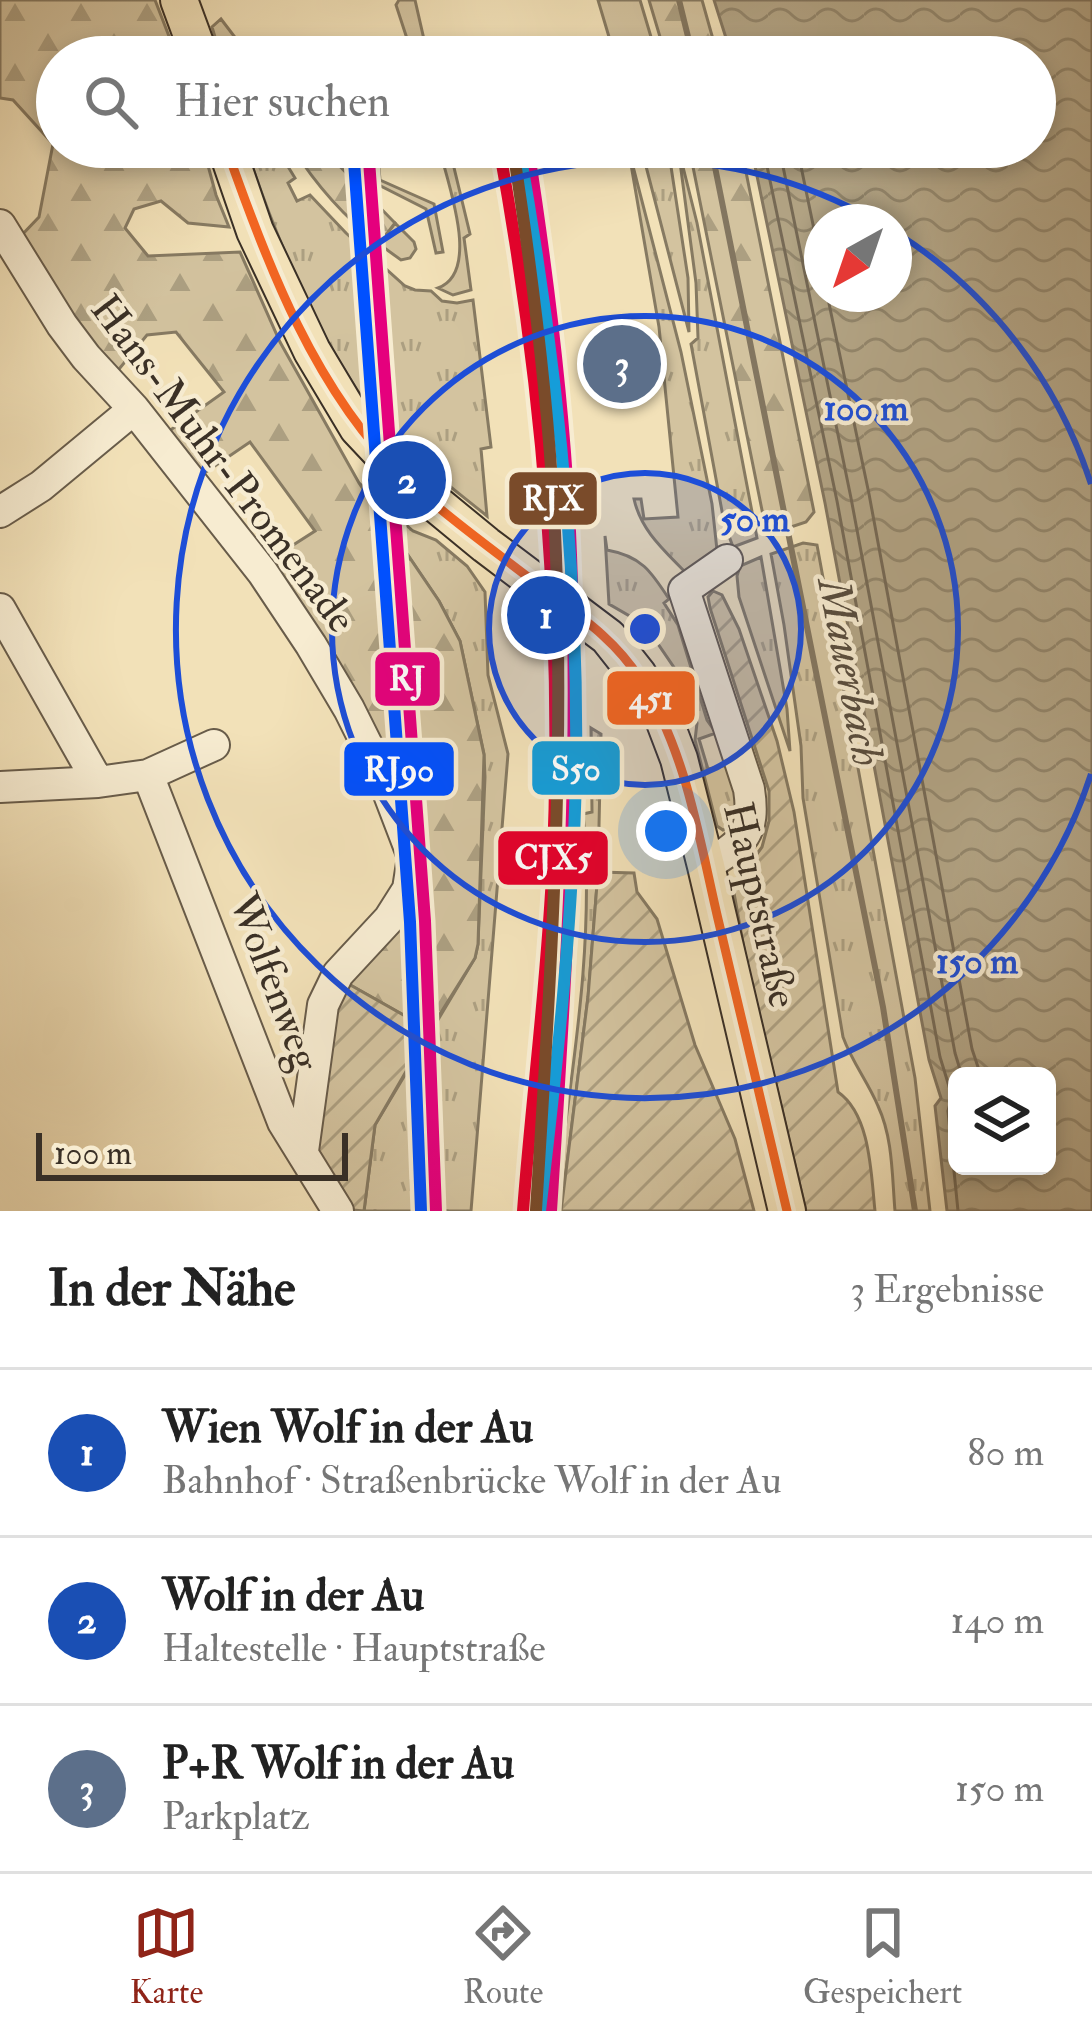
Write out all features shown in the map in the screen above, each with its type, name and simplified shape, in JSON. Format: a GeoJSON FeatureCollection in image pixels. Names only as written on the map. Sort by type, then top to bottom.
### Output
{"type":"FeatureCollection","features":[{"type":"Feature","properties":{"kind":"main road"},"geometry":{"type":"LineString","coordinates":[[178,0],[192,36]]}},
{"type":"Feature","properties":{"kind":"main road","name":"Hauptstraße"},"geometry":{"type":"LineString","coordinates":[[233,168],[255,231],[312,351],[344,407],[375,447],[406,480],[608,637],[663,717],[679,759],[706,866],[787,1211]]}},
{"type":"Feature","properties":{"kind":"street","name":"Hans-Muhr-Promenade"},"geometry":{"type":"LineString","coordinates":[[0,225],[62,325],[263,573],[311,645],[380,771],[413,857],[408,889],[389,920],[338,974],[323,1005],[303,1151]]}},
{"type":"Feature","properties":{"kind":"street"},"geometry":{"type":"LineString","coordinates":[[0,512],[41,486],[134,409]]}},
{"type":"Feature","properties":{"kind":"street"},"geometry":{"type":"LineString","coordinates":[[706,866],[739,845],[751,818],[749,789],[684,590],[727,560]]}},
{"type":"Feature","properties":{"kind":"street"},"geometry":{"type":"LineString","coordinates":[[0,609],[98,782]]}},
{"type":"Feature","properties":{"kind":"street"},"geometry":{"type":"LineString","coordinates":[[0,787],[148,775],[214,745]]}},
{"type":"Feature","properties":{"kind":"street","name":"Wolfenweg"},"geometry":{"type":"LineString","coordinates":[[148,775],[283,1122],[338,1211]]}},
{"type":"Feature","properties":{"kind":"green space"},"geometry":{"type":"Polygon","coordinates":[[[0,0],[155,0],[169,36],[36,36],[36,125],[13,100],[0,98],[0,0]]]}},
{"type":"Feature","properties":{"kind":"green space"},"geometry":{"type":"Polygon","coordinates":[[[399,0],[415,0],[423,36],[406,36],[396,5],[399,0]]]}},
{"type":"Feature","properties":{"kind":"green space"},"geometry":{"type":"Polygon","coordinates":[[[598,0],[640,0],[651,36],[609,36],[598,0]]]}},
{"type":"Feature","properties":{"kind":"green space"},"geometry":{"type":"Polygon","coordinates":[[[649,0],[702,0],[712,36],[660,36],[649,0]]]}},
{"type":"Feature","properties":{"kind":"green space"},"geometry":{"type":"Polygon","coordinates":[[[221,19],[234,36],[215,36],[212,27],[221,19]]]}},
{"type":"Feature","properties":{"kind":"green space"},"geometry":{"type":"Polygon","coordinates":[[[48,168],[209,168],[229,227],[188,223],[161,201],[134,209],[125,228],[148,256],[240,252],[280,342],[359,483],[439,601],[460,641],[484,755],[478,944],[475,958],[430,1030],[345,982],[425,857],[265,563],[315,531],[250,442],[203,474],[169,431],[224,392],[176,332],[147,335],[115,374],[71,327],[19,238],[39,217],[48,168]]]}},
{"type":"Feature","properties":{"kind":"green space"},"geometry":{"type":"Polygon","coordinates":[[[253,168],[289,168],[295,178],[288,183],[297,201],[310,195],[405,286],[431,291],[442,301],[473,300],[491,447],[481,449],[487,516],[401,444],[376,416],[336,356],[270,215],[253,168]]]}},
{"type":"Feature","properties":{"kind":"green space"},"geometry":{"type":"Polygon","coordinates":[[[307,168],[341,168],[395,223],[379,244],[331,200],[307,168]]]}},
{"type":"Feature","properties":{"kind":"green space"},"geometry":{"type":"Polygon","coordinates":[[[368,168],[379,168],[380,180],[434,204],[443,252],[436,253],[426,209],[369,180],[368,168]]]}},
{"type":"Feature","properties":{"kind":"green space"},"geometry":{"type":"Polygon","coordinates":[[[445,168],[454,168],[470,234],[464,238],[471,290],[453,295],[438,288],[451,279],[458,264],[454,203],[445,168]]]}},
{"type":"Feature","properties":{"kind":"green space"},"geometry":{"type":"Polygon","coordinates":[[[632,168],[681,352],[712,504],[717,550],[687,574],[648,531],[634,499],[641,499],[644,519],[678,517],[659,327],[632,168]]]}},
{"type":"Feature","properties":{"kind":"green space"},"geometry":{"type":"Polygon","coordinates":[[[646,168],[671,168],[688,278],[689,332],[646,168]]]}},
{"type":"Feature","properties":{"kind":"green space"},"geometry":{"type":"Polygon","coordinates":[[[681,168],[697,223],[757,538],[733,547],[724,522],[691,344],[698,338],[681,168]]]}},
{"type":"Feature","properties":{"kind":"green space"},"geometry":{"type":"Polygon","coordinates":[[[693,168],[745,168],[814,512],[806,522],[767,535],[693,168]]]}},
{"type":"Feature","properties":{"kind":"green space"},"geometry":{"type":"Polygon","coordinates":[[[395,223],[414,242],[416,249],[410,258],[401,260],[379,244],[395,223]]]}},
{"type":"Feature","properties":{"kind":"green space"},"geometry":{"type":"Polygon","coordinates":[[[359,483],[413,531],[436,540],[467,566],[485,592],[488,675],[508,754],[471,1211],[364,1211],[375,1125],[475,958],[485,777],[460,641],[439,601],[359,483]]]}},
{"type":"Feature","properties":{"kind":"green space"},"geometry":{"type":"Polygon","coordinates":[[[605,536],[607,550],[644,566],[669,599],[664,603],[678,625],[707,720],[716,733],[699,739],[708,769],[728,765],[738,807],[734,807],[730,828],[717,826],[695,740],[697,723],[688,688],[645,625],[609,604],[605,536]]]}},
{"type":"Feature","properties":{"kind":"green space"},"geometry":{"type":"Polygon","coordinates":[[[803,543],[817,545],[915,1078],[930,1211],[895,1211],[887,1131],[843,1037],[803,798],[801,746],[771,554],[803,543]]]}},
{"type":"Feature","properties":{"kind":"green space"},"geometry":{"type":"Polygon","coordinates":[[[761,557],[790,751],[739,597],[740,566],[761,557]]]}},
{"type":"Feature","properties":{"kind":"green space"},"geometry":{"type":"Polygon","coordinates":[[[713,591],[722,595],[739,629],[777,741],[794,812],[838,1092],[849,1102],[863,1130],[875,1211],[806,1211],[734,893],[762,847],[769,821],[769,791],[710,608],[708,597],[713,591]]]}},
{"type":"Feature","properties":{"kind":"green space"},"geometry":{"type":"Polygon","coordinates":[[[591,728],[601,734],[598,872],[588,997],[561,1211],[554,1211],[584,963],[583,814],[592,812],[591,728]]]}},
{"type":"Feature","properties":{"kind":"green space"},"geometry":{"type":"Polygon","coordinates":[[[598,872],[634,873],[637,892],[657,919],[695,1045],[735,1139],[754,1211],[561,1211],[588,997],[598,872]]]}},
{"type":"Feature","properties":{"kind":"green space"},"geometry":{"type":"Polygon","coordinates":[[[345,982],[430,1030],[375,1125],[364,1211],[353,1210],[319,1158],[316,1143],[330,1032],[345,982]]]}},
{"type":"Feature","properties":{"kind":"water"},"geometry":{"type":"Polygon","coordinates":[[[714,0],[1092,0],[1092,1211],[947,1211],[935,1106],[941,1098],[929,1060],[825,503],[755,168],[1056,168],[1056,36],[725,36],[714,0]]]}},
{"type":"Feature","properties":{"kind":"waterway","name":"Mauerbach"},"geometry":{"type":"LineString","coordinates":[[679,0],[688,36]]}},
{"type":"Feature","properties":{"kind":"waterway","name":"Mauerbach"},"geometry":{"type":"LineString","coordinates":[[715,168],[883,1007],[915,1211]]}},
{"type":"Feature","properties":{"kind":"transit line","name":"451"},"geometry":{"type":"LineString","coordinates":[[234,168],[297,324],[320,367],[374,445],[438,507],[607,640],[656,706],[689,795],[787,1211]]}},
{"type":"Feature","properties":{"kind":"transit line","name":"RJ90"},"geometry":{"type":"LineString","coordinates":[[354,168],[410,922],[421,1211]]}},
{"type":"Feature","properties":{"kind":"transit line","name":"RJ"},"geometry":{"type":"LineString","coordinates":[[370,168],[425,921],[436,1211]]}},
{"type":"Feature","properties":{"kind":"transit line","name":"CJX5"},"geometry":{"type":"LineString","coordinates":[[503,168],[538,412],[555,677],[551,901],[523,1211]]}},
{"type":"Feature","properties":{"kind":"transit line","name":"RJX"},"geometry":{"type":"LineString","coordinates":[[516,168],[546,403],[558,638],[554,883],[536,1210]]}},
{"type":"Feature","properties":{"kind":"transit line","name":"S50"},"geometry":{"type":"LineString","coordinates":[[522,168],[562,459],[576,695],[568,938],[540,1211]]}},
{"type":"Feature","properties":{"kind":"transit line","name":"RJ"},"geometry":{"type":"LineString","coordinates":[[531,168],[561,401],[573,637],[570,883],[551,1211]]}},
{"type":"Feature","properties":{"kind":"place","name":"P+R Wolf in der Au"},"geometry":{"type":"Point","coordinates":[622,364]}},
{"type":"Feature","properties":{"kind":"place","name":"Wolf in der Au"},"geometry":{"type":"Point","coordinates":[407,480]}},
{"type":"Feature","properties":{"kind":"place","name":"Wien Wolf in der Au"},"geometry":{"type":"Point","coordinates":[546,615]}}]}
